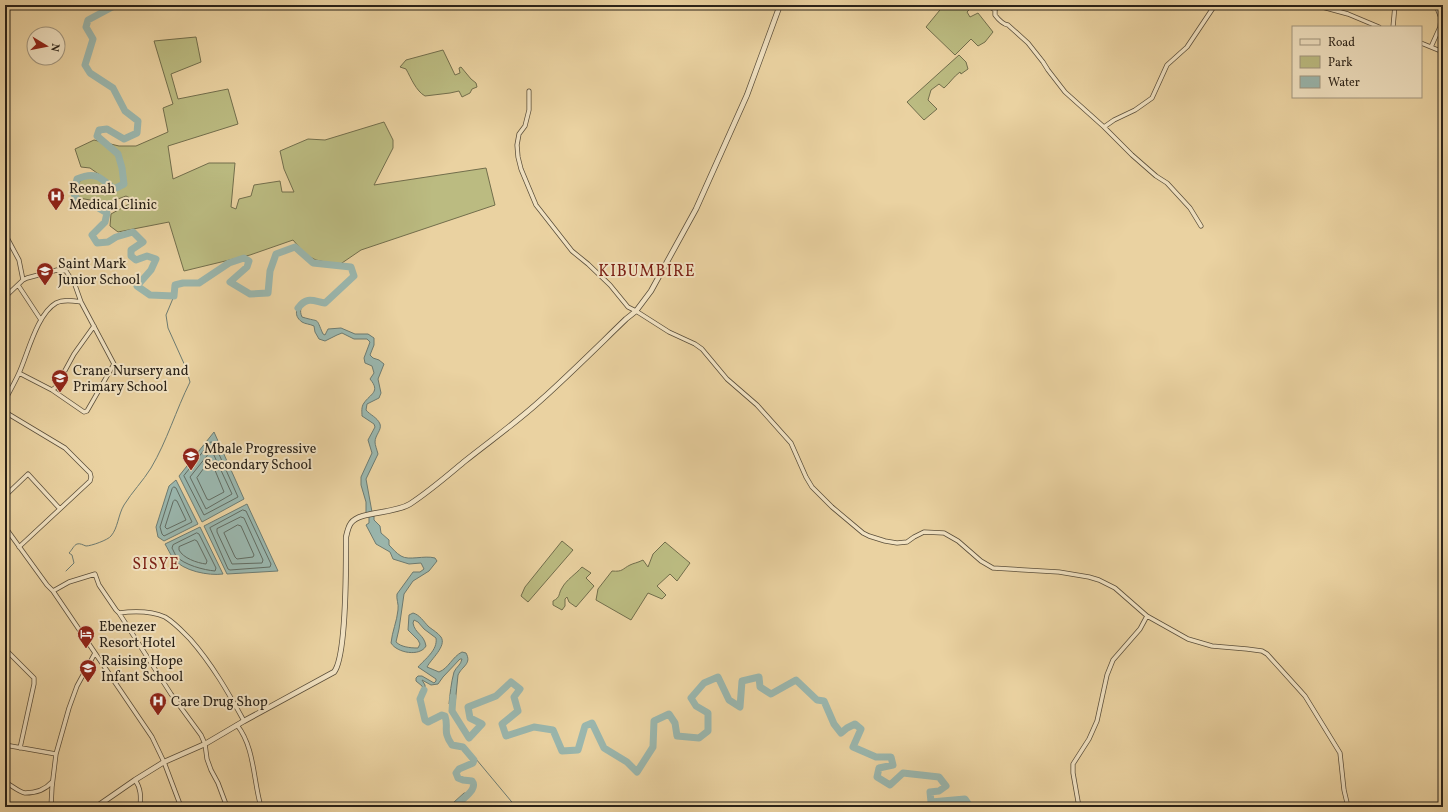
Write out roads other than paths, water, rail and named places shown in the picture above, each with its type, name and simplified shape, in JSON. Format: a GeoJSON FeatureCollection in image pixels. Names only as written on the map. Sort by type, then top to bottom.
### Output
{"type":"FeatureCollection","features":[{"type":"Feature","properties":{"kind":"street"},"geometry":{"type":"LineString","coordinates":[[96,807],[164,762],[205,744],[334,672],[340,661],[344,618],[346,537],[351,522],[357,518],[368,515],[406,507],[431,490],[540,401],[636,311],[651,291],[662,272],[710,179],[747,95],[780,5]]}},
{"type":"Feature","properties":{"kind":"street"},"geometry":{"type":"LineString","coordinates":[[987,5],[995,10]]}},
{"type":"Feature","properties":{"kind":"street"},"geometry":{"type":"LineString","coordinates":[[998,5],[995,10],[995,14],[999,20],[1008,25],[1028,43],[1065,92],[1104,127],[1132,155],[1166,183],[1190,208],[1201,226]]}},
{"type":"Feature","properties":{"kind":"street"},"geometry":{"type":"LineString","coordinates":[[1104,127],[1114,120],[1135,110],[1152,98],[1167,64],[1187,47],[1215,5]]}},
{"type":"Feature","properties":{"kind":"street"},"geometry":{"type":"LineString","coordinates":[[1315,5],[1348,14],[1377,26]]}},
{"type":"Feature","properties":{"kind":"street"},"geometry":{"type":"LineString","coordinates":[[1392,26],[1395,5]]}},
{"type":"Feature","properties":{"kind":"street"},"geometry":{"type":"LineString","coordinates":[[1431,47],[1440,27],[1441,18],[1436,5]]}},
{"type":"Feature","properties":{"kind":"street"},"geometry":{"type":"LineString","coordinates":[[1422,43],[1443,52]]}},
{"type":"Feature","properties":{"kind":"street"},"geometry":{"type":"LineString","coordinates":[[529,91],[528,119],[519,134],[517,145],[521,169],[534,201],[572,251],[610,285],[628,307],[657,325],[702,349],[727,379],[756,405],[790,443],[806,478],[812,487],[832,507],[863,533],[885,541],[897,543],[907,542],[924,532],[944,533],[958,541],[981,561],[993,568],[1078,574],[1099,580],[1115,588],[1148,616],[1197,643],[1212,646],[1254,649],[1267,654],[1305,696],[1338,748],[1348,807]]}},
{"type":"Feature","properties":{"kind":"street"},"geometry":{"type":"LineString","coordinates":[[5,234],[18,260],[23,280]]}},
{"type":"Feature","properties":{"kind":"street"},"geometry":{"type":"LineString","coordinates":[[5,296],[23,280],[57,270],[66,271],[75,285],[81,302],[114,364],[87,411],[84,412],[52,390],[19,373]]}},
{"type":"Feature","properties":{"kind":"street"},"geometry":{"type":"LineString","coordinates":[[18,285],[41,320]]}},
{"type":"Feature","properties":{"kind":"street"},"geometry":{"type":"LineString","coordinates":[[5,400],[19,373],[41,320],[47,310],[56,303],[68,300],[81,302]]}},
{"type":"Feature","properties":{"kind":"street"},"geometry":{"type":"LineString","coordinates":[[52,390],[56,387],[74,354],[94,326]]}},
{"type":"Feature","properties":{"kind":"street"},"geometry":{"type":"LineString","coordinates":[[5,412],[65,448],[90,473],[91,477],[90,481],[19,547]]}},
{"type":"Feature","properties":{"kind":"street"},"geometry":{"type":"LineString","coordinates":[[5,496],[28,474],[60,509]]}},
{"type":"Feature","properties":{"kind":"street"},"geometry":{"type":"LineString","coordinates":[[5,526],[47,585],[53,591],[152,737],[164,762],[181,807]]}},
{"type":"Feature","properties":{"kind":"street"},"geometry":{"type":"LineString","coordinates":[[53,591],[68,582],[95,574],[99,585],[200,734],[205,744],[207,759],[211,770],[218,783],[227,807]]}},
{"type":"Feature","properties":{"kind":"street"},"geometry":{"type":"LineString","coordinates":[[119,613],[141,612],[155,614],[176,624],[210,665],[226,689],[244,721]]}},
{"type":"Feature","properties":{"kind":"street"},"geometry":{"type":"LineString","coordinates":[[1078,807],[1073,764],[1089,739],[1097,721],[1107,675],[1113,660],[1140,629],[1148,616]]}},
{"type":"Feature","properties":{"kind":"street"},"geometry":{"type":"LineString","coordinates":[[5,649],[34,678],[20,748]]}},
{"type":"Feature","properties":{"kind":"street"},"geometry":{"type":"LineString","coordinates":[[51,807],[52,782],[56,754],[69,708],[77,686],[95,653]]}},
{"type":"Feature","properties":{"kind":"street"},"geometry":{"type":"LineString","coordinates":[[237,725],[241,731],[251,759],[261,807]]}},
{"type":"Feature","properties":{"kind":"street"},"geometry":{"type":"LineString","coordinates":[[5,745],[56,754]]}},
{"type":"Feature","properties":{"kind":"street"},"geometry":{"type":"LineString","coordinates":[[135,780],[140,793],[140,807]]}},
{"type":"Feature","properties":{"kind":"street"},"geometry":{"type":"LineString","coordinates":[[5,782],[24,793],[42,790],[48,787],[52,782]]}},
{"type":"Feature","properties":{"kind":"water"},"geometry":{"type":"Polygon","coordinates":[[[305,300],[306,302],[301,310],[302,317],[317,321],[323,334],[325,335],[328,329],[341,328],[355,334],[368,334],[374,338],[374,345],[370,355],[384,364],[378,379],[381,393],[379,398],[367,404],[366,410],[380,424],[375,442],[378,454],[366,479],[372,512],[366,513],[366,502],[361,485],[361,477],[372,453],[368,440],[375,427],[374,424],[362,416],[363,405],[375,390],[375,387],[370,379],[374,373],[372,366],[365,363],[364,358],[370,342],[367,339],[354,339],[342,333],[325,341],[319,339],[315,332],[314,326],[302,322],[297,316],[296,313],[298,307],[305,300]]]}},
{"type":"Feature","properties":{"kind":"water"},"geometry":{"type":"Polygon","coordinates":[[[214,432],[244,499],[202,522],[179,476],[214,432]]]}},
{"type":"Feature","properties":{"kind":"water"},"geometry":{"type":"Polygon","coordinates":[[[176,480],[198,524],[164,541],[158,537],[156,527],[169,486],[176,480]]]}},
{"type":"Feature","properties":{"kind":"water"},"geometry":{"type":"Polygon","coordinates":[[[247,504],[278,571],[227,574],[204,526],[247,504]]]}},
{"type":"Feature","properties":{"kind":"water"},"geometry":{"type":"Polygon","coordinates":[[[369,516],[374,516],[374,520],[380,526],[381,533],[389,540],[389,545],[399,555],[408,558],[431,557],[435,558],[437,561],[429,571],[413,581],[404,594],[396,642],[406,647],[418,648],[420,644],[418,640],[408,630],[409,615],[413,613],[420,617],[441,637],[442,644],[427,667],[439,672],[459,654],[462,652],[466,653],[468,660],[458,675],[455,705],[449,704],[451,684],[454,672],[461,663],[462,659],[460,659],[438,684],[431,685],[422,680],[425,688],[420,699],[420,692],[423,688],[416,681],[416,678],[418,676],[422,676],[434,683],[436,681],[436,679],[418,667],[433,650],[436,638],[414,620],[414,627],[425,642],[426,646],[423,649],[414,653],[408,652],[398,649],[391,643],[398,610],[397,594],[413,572],[420,572],[424,569],[421,563],[409,564],[393,559],[390,552],[376,544],[366,525],[369,523],[369,516]]]}},
{"type":"Feature","properties":{"kind":"water"},"geometry":{"type":"Polygon","coordinates":[[[200,527],[223,574],[196,572],[177,563],[165,544],[200,527]]]}},
{"type":"Feature","properties":{"kind":"water"},"geometry":{"type":"Polygon","coordinates":[[[464,793],[470,793],[471,795],[458,807],[452,807],[453,803],[464,793]]]}},
{"type":"Feature","properties":{"kind":"waterway"},"geometry":{"type":"LineString","coordinates":[[116,5],[88,20],[86,27],[93,39],[85,65],[90,73],[113,88],[125,111],[138,121],[137,133],[124,139],[107,129],[99,130],[97,136],[118,154],[124,184],[114,189],[97,176],[93,175],[77,179],[74,194],[80,204],[95,206],[107,213],[105,222],[92,235],[97,243],[108,242],[116,237],[133,232],[143,242],[131,250],[131,256],[136,260],[147,256],[156,259],[151,270],[137,286],[150,295],[174,296],[175,285],[183,283],[199,283],[229,263],[244,258],[249,261],[247,267],[230,282],[250,294],[268,293],[270,271],[276,254],[295,247],[313,263],[351,267],[354,276],[325,303],[310,300],[304,302],[298,308]]}},
{"type":"Feature","properties":{"kind":"waterway"},"geometry":{"type":"LineString","coordinates":[[66,571],[74,563],[72,555],[69,553],[76,545],[79,544],[86,546],[95,544],[109,538],[113,533],[124,505],[148,473],[157,458],[190,382],[186,368],[168,328],[166,315],[174,296]]}},
{"type":"Feature","properties":{"kind":"waterway"},"geometry":{"type":"LineString","coordinates":[[453,697],[452,711],[469,738],[482,724],[470,718],[468,707],[496,696],[511,682],[520,689],[514,697],[518,711],[502,724],[506,736],[534,727],[553,730],[562,751],[578,750],[585,726],[592,723],[604,748],[627,762],[637,772],[653,747],[654,721],[669,714],[675,723],[677,736],[699,738],[708,731],[708,713],[696,706],[691,698],[704,683],[718,677],[729,700],[740,707],[742,681],[759,677],[760,687],[771,694],[796,680],[817,700],[824,701],[834,724],[841,733],[855,724],[861,729],[853,747],[876,757],[891,757],[893,765],[879,768],[877,777],[890,785],[903,773],[939,777],[946,786],[939,791],[930,792],[931,802],[965,799],[969,807]]}},
{"type":"Feature","properties":{"kind":"waterway"},"geometry":{"type":"LineString","coordinates":[[424,690],[420,699],[425,720],[428,722],[442,715],[445,716],[446,733],[452,745],[463,747],[474,760],[473,763],[459,769],[456,773],[458,778],[472,781],[473,784],[471,791],[456,807]]}},
{"type":"Feature","properties":{"kind":"waterway"},"geometry":{"type":"LineString","coordinates":[[474,760],[476,759],[516,807]]}},
{"type":"Feature","properties":{"kind":"place","name":"Reenah Medical Clinic"},"geometry":{"type":"Point","coordinates":[56,211]}},
{"type":"Feature","properties":{"kind":"place","name":"Saint Mark Junior School"},"geometry":{"type":"Point","coordinates":[45,286]}},
{"type":"Feature","properties":{"kind":"place","name":"Crane Nursery and Primary School"},"geometry":{"type":"Point","coordinates":[60,393]}},
{"type":"Feature","properties":{"kind":"place","name":"Mbale Progressive Secondary School"},"geometry":{"type":"Point","coordinates":[191,471]}},
{"type":"Feature","properties":{"kind":"place","name":"Ebenezer Resort Hotel"},"geometry":{"type":"Point","coordinates":[86,649]}},
{"type":"Feature","properties":{"kind":"place","name":"Raising Hope Infant School"},"geometry":{"type":"Point","coordinates":[88,683]}},
{"type":"Feature","properties":{"kind":"place","name":"Care Drug Shop"},"geometry":{"type":"Point","coordinates":[158,716]}},
{"type":"Feature","properties":{"kind":"district","name":"KIBUMBIRE"},"geometry":{"type":"Point","coordinates":[647,270]}},
{"type":"Feature","properties":{"kind":"district","name":"SISYE"},"geometry":{"type":"Point","coordinates":[156,563]}}]}
